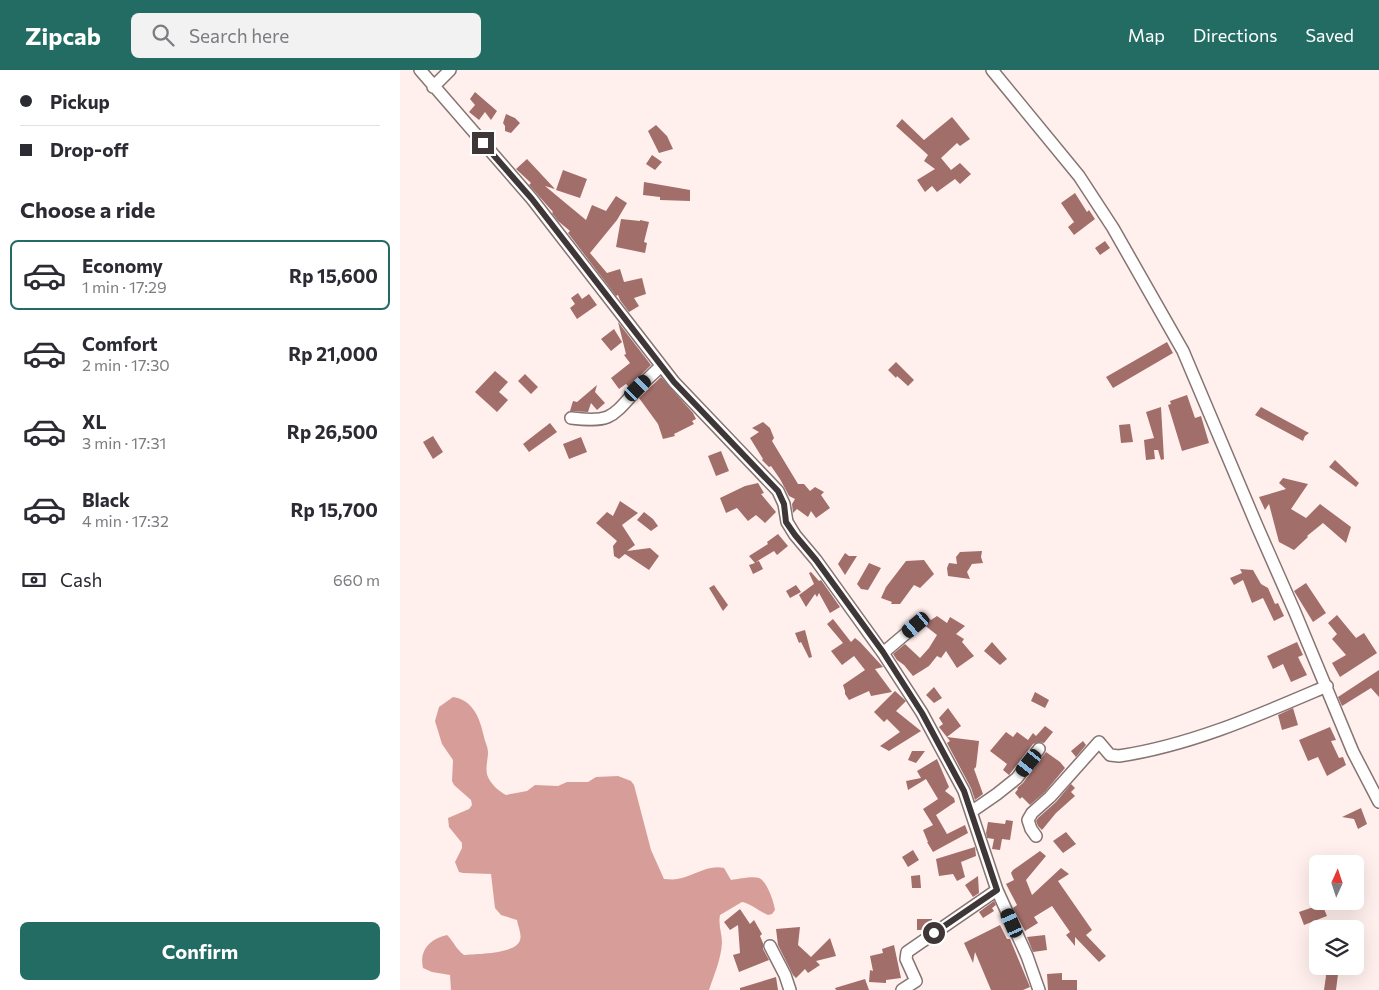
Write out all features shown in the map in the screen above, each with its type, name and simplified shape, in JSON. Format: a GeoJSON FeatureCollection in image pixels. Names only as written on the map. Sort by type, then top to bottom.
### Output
{"type":"FeatureCollection","features":[{"type":"Feature","properties":{"kind":"street"},"geometry":{"type":"LineString","coordinates":[[420,70],[532,199],[674,382],[778,491],[784,504],[786,522],[883,652],[922,713],[964,791],[997,890],[1027,956],[1039,990]]}},
{"type":"Feature","properties":{"kind":"street"},"geometry":{"type":"LineString","coordinates":[[433,87],[450,70]]}},
{"type":"Feature","properties":{"kind":"street"},"geometry":{"type":"LineString","coordinates":[[992,70],[1079,176],[1122,244],[1183,350],[1353,752],[1379,802]]}},
{"type":"Feature","properties":{"kind":"street"},"geometry":{"type":"LineString","coordinates":[[571,418],[588,420],[604,418],[615,413],[661,366]]}},
{"type":"Feature","properties":{"kind":"street"},"geometry":{"type":"LineString","coordinates":[[883,652],[916,625]]}},
{"type":"Feature","properties":{"kind":"street"},"geometry":{"type":"LineString","coordinates":[[1036,836],[1028,820],[1032,813],[1050,797],[1099,742],[1110,755],[1120,756],[1177,744],[1215,732],[1326,686]]}},
{"type":"Feature","properties":{"kind":"street"},"geometry":{"type":"LineString","coordinates":[[971,812],[1017,778],[1039,749]]}},
{"type":"Feature","properties":{"kind":"street"},"geometry":{"type":"LineString","coordinates":[[902,990],[916,981],[906,959],[907,952],[997,890]]}},
{"type":"Feature","properties":{"kind":"street"},"geometry":{"type":"LineString","coordinates":[[770,946],[785,975],[790,990]]}},
{"type":"Feature","properties":{"kind":"shaded area"},"geometry":{"type":"Polygon","coordinates":[[[453,697],[471,706],[478,717],[488,750],[486,769],[488,776],[494,786],[504,794],[527,791],[535,785],[558,786],[567,782],[588,782],[596,777],[618,776],[631,781],[634,785],[651,850],[664,879],[683,878],[706,869],[718,867],[724,868],[731,880],[753,877],[759,878],[765,883],[770,892],[775,910],[772,914],[768,915],[742,902],[720,915],[722,943],[717,967],[709,990],[451,990],[450,975],[432,972],[423,968],[423,956],[427,946],[436,939],[447,935],[464,955],[504,951],[517,945],[520,940],[517,920],[501,915],[495,908],[491,874],[459,872],[455,862],[462,848],[462,843],[449,827],[448,818],[469,809],[472,805],[471,800],[452,781],[453,760],[442,744],[435,721],[439,707],[453,697]]]}},
{"type":"Feature","properties":{"kind":"building"},"geometry":{"type":"Polygon","coordinates":[[[475,92],[497,111],[491,120],[485,112],[479,120],[469,112],[475,105],[470,99],[475,92]]]}},
{"type":"Feature","properties":{"kind":"building"},"geometry":{"type":"Polygon","coordinates":[[[506,114],[515,118],[520,123],[511,133],[505,131],[503,123],[506,114]]]}},
{"type":"Feature","properties":{"kind":"building"},"geometry":{"type":"Polygon","coordinates":[[[952,117],[970,139],[960,146],[957,143],[941,158],[951,170],[960,163],[971,174],[960,184],[955,179],[937,192],[932,186],[925,192],[917,180],[935,169],[924,161],[928,155],[896,126],[902,119],[924,140],[952,117]]]}},
{"type":"Feature","properties":{"kind":"building"},"geometry":{"type":"Polygon","coordinates":[[[656,125],[667,136],[673,149],[659,153],[648,131],[656,125]]]}},
{"type":"Feature","properties":{"kind":"building"},"geometry":{"type":"Polygon","coordinates":[[[652,155],[662,162],[655,170],[646,164],[652,155]]]}},
{"type":"Feature","properties":{"kind":"building"},"geometry":{"type":"Polygon","coordinates":[[[527,159],[555,189],[545,186],[586,220],[592,205],[606,211],[616,196],[627,203],[617,220],[590,253],[607,273],[620,269],[624,282],[642,278],[646,294],[634,298],[639,306],[629,312],[618,295],[616,296],[568,233],[570,231],[558,221],[553,212],[529,185],[531,183],[516,169],[527,159]]]}},
{"type":"Feature","properties":{"kind":"building"},"geometry":{"type":"Polygon","coordinates":[[[563,170],[587,179],[580,198],[556,190],[563,170]]]}},
{"type":"Feature","properties":{"kind":"building"},"geometry":{"type":"Polygon","coordinates":[[[644,182],[690,190],[690,201],[660,200],[660,197],[643,195],[644,182]]]}},
{"type":"Feature","properties":{"kind":"building"},"geometry":{"type":"Polygon","coordinates":[[[1075,193],[1087,212],[1089,210],[1095,219],[1074,235],[1068,227],[1074,222],[1061,203],[1075,193]]]}},
{"type":"Feature","properties":{"kind":"building"},"geometry":{"type":"Polygon","coordinates":[[[621,219],[649,222],[644,242],[647,243],[645,253],[616,247],[621,219]]]}},
{"type":"Feature","properties":{"kind":"building"},"geometry":{"type":"Polygon","coordinates":[[[1105,241],[1110,248],[1100,255],[1095,248],[1105,241]]]}},
{"type":"Feature","properties":{"kind":"building"},"geometry":{"type":"Polygon","coordinates":[[[578,293],[582,299],[589,294],[597,305],[577,319],[570,308],[575,304],[571,298],[578,293]]]}},
{"type":"Feature","properties":{"kind":"building"},"geometry":{"type":"Polygon","coordinates":[[[618,322],[651,365],[629,387],[626,384],[619,389],[611,378],[630,363],[624,355],[626,354],[618,322]]]}},
{"type":"Feature","properties":{"kind":"building"},"geometry":{"type":"Polygon","coordinates":[[[614,329],[622,342],[611,351],[601,339],[614,329]]]}},
{"type":"Feature","properties":{"kind":"building"},"geometry":{"type":"Polygon","coordinates":[[[1167,342],[1173,353],[1113,388],[1106,377],[1167,342]]]}},
{"type":"Feature","properties":{"kind":"building"},"geometry":{"type":"Polygon","coordinates":[[[896,362],[914,380],[908,386],[888,370],[896,362]]]}},
{"type":"Feature","properties":{"kind":"building"},"geometry":{"type":"Polygon","coordinates":[[[495,371],[508,382],[499,392],[508,400],[497,412],[475,392],[495,371]]]}},
{"type":"Feature","properties":{"kind":"building"},"geometry":{"type":"Polygon","coordinates":[[[525,374],[538,387],[531,394],[518,381],[525,374]]]}},
{"type":"Feature","properties":{"kind":"building"},"geometry":{"type":"Polygon","coordinates":[[[661,377],[693,413],[696,419],[692,421],[694,424],[674,434],[675,436],[663,439],[658,424],[639,398],[661,377]]]}},
{"type":"Feature","properties":{"kind":"building"},"geometry":{"type":"Polygon","coordinates":[[[597,385],[595,392],[605,403],[597,410],[591,403],[588,412],[570,411],[573,401],[577,402],[597,385]]]}},
{"type":"Feature","properties":{"kind":"building"},"geometry":{"type":"Polygon","coordinates":[[[1187,395],[1195,418],[1201,416],[1209,443],[1182,451],[1168,405],[1171,404],[1170,401],[1187,395]]]}},
{"type":"Feature","properties":{"kind":"building"},"geometry":{"type":"Polygon","coordinates":[[[1161,407],[1164,459],[1161,460],[1158,450],[1154,450],[1155,459],[1146,460],[1144,440],[1154,438],[1146,412],[1161,407]]]}},
{"type":"Feature","properties":{"kind":"building"},"geometry":{"type":"Polygon","coordinates":[[[1261,407],[1309,433],[1303,441],[1255,415],[1261,407]]]}},
{"type":"Feature","properties":{"kind":"building"},"geometry":{"type":"Polygon","coordinates":[[[763,422],[770,428],[774,438],[772,441],[798,484],[804,484],[810,491],[815,487],[824,492],[821,495],[830,508],[816,518],[811,511],[808,517],[797,509],[793,513],[792,504],[795,499],[789,496],[771,466],[769,467],[762,460],[750,438],[759,432],[752,428],[763,422]]]}},
{"type":"Feature","properties":{"kind":"building"},"geometry":{"type":"Polygon","coordinates":[[[550,423],[557,432],[529,452],[523,444],[550,423]]]}},
{"type":"Feature","properties":{"kind":"building"},"geometry":{"type":"Polygon","coordinates":[[[1130,424],[1133,442],[1121,443],[1119,425],[1130,424]]]}},
{"type":"Feature","properties":{"kind":"building"},"geometry":{"type":"Polygon","coordinates":[[[433,436],[443,452],[433,459],[423,442],[433,436]]]}},
{"type":"Feature","properties":{"kind":"building"},"geometry":{"type":"Polygon","coordinates":[[[581,437],[587,452],[569,459],[563,444],[581,437]]]}},
{"type":"Feature","properties":{"kind":"building"},"geometry":{"type":"Polygon","coordinates":[[[721,451],[729,471],[716,476],[708,456],[721,451]]]}},
{"type":"Feature","properties":{"kind":"building"},"geometry":{"type":"Polygon","coordinates":[[[1335,460],[1359,483],[1356,487],[1329,467],[1335,460]]]}},
{"type":"Feature","properties":{"kind":"building"},"geometry":{"type":"Polygon","coordinates":[[[1283,478],[1308,484],[1291,509],[1306,518],[1320,504],[1351,527],[1346,543],[1323,523],[1294,550],[1279,542],[1269,504],[1265,510],[1259,497],[1286,489],[1279,483],[1283,478]]]}},
{"type":"Feature","properties":{"kind":"building"},"geometry":{"type":"Polygon","coordinates":[[[758,483],[764,493],[761,494],[776,512],[765,523],[756,515],[748,521],[737,508],[726,513],[720,498],[745,486],[758,483]]]}},
{"type":"Feature","properties":{"kind":"building"},"geometry":{"type":"Polygon","coordinates":[[[620,501],[638,513],[622,525],[635,545],[627,551],[650,548],[659,556],[649,570],[625,554],[619,559],[614,556],[613,546],[617,541],[596,523],[607,512],[613,516],[620,501]]]}},
{"type":"Feature","properties":{"kind":"building"},"geometry":{"type":"Polygon","coordinates":[[[644,512],[658,526],[651,531],[637,520],[644,512]]]}},
{"type":"Feature","properties":{"kind":"building"},"geometry":{"type":"Polygon","coordinates":[[[778,534],[788,546],[777,555],[774,551],[756,562],[759,561],[763,569],[753,574],[749,565],[755,563],[749,556],[768,544],[767,542],[778,534]]]}},
{"type":"Feature","properties":{"kind":"building"},"geometry":{"type":"Polygon","coordinates":[[[982,551],[983,563],[972,564],[967,572],[970,579],[948,576],[947,568],[949,563],[957,564],[956,557],[960,552],[982,551]]]}},
{"type":"Feature","properties":{"kind":"building"},"geometry":{"type":"Polygon","coordinates":[[[845,553],[849,556],[857,556],[845,575],[838,564],[845,553]]]}},
{"type":"Feature","properties":{"kind":"building"},"geometry":{"type":"Polygon","coordinates":[[[924,560],[934,574],[920,588],[914,585],[900,604],[891,604],[892,602],[881,598],[886,587],[906,561],[924,560]]]}},
{"type":"Feature","properties":{"kind":"building"},"geometry":{"type":"Polygon","coordinates":[[[869,563],[881,568],[868,590],[861,589],[857,584],[869,563]]]}},
{"type":"Feature","properties":{"kind":"building"},"geometry":{"type":"Polygon","coordinates":[[[1240,569],[1253,570],[1261,584],[1268,588],[1275,604],[1278,603],[1284,616],[1274,621],[1263,598],[1252,603],[1243,580],[1234,585],[1230,578],[1242,573],[1240,569]]]}},
{"type":"Feature","properties":{"kind":"building"},"geometry":{"type":"Polygon","coordinates":[[[811,572],[819,581],[821,580],[840,607],[830,613],[819,593],[817,597],[815,594],[806,607],[799,595],[814,584],[809,573],[811,572]]]}},
{"type":"Feature","properties":{"kind":"building"},"geometry":{"type":"Polygon","coordinates":[[[1306,583],[1326,613],[1313,622],[1294,591],[1306,583]]]}},
{"type":"Feature","properties":{"kind":"building"},"geometry":{"type":"Polygon","coordinates":[[[714,585],[728,605],[723,611],[709,588],[714,585]]]}},
{"type":"Feature","properties":{"kind":"building"},"geometry":{"type":"Polygon","coordinates":[[[796,585],[801,592],[790,598],[786,591],[796,585]]]}},
{"type":"Feature","properties":{"kind":"building"},"geometry":{"type":"Polygon","coordinates":[[[925,615],[931,620],[937,616],[947,623],[950,617],[965,626],[956,634],[964,639],[962,642],[974,656],[957,668],[946,651],[941,658],[937,656],[929,666],[913,676],[893,654],[905,644],[920,658],[929,648],[937,635],[923,624],[920,619],[925,615]]]}},
{"type":"Feature","properties":{"kind":"building"},"geometry":{"type":"Polygon","coordinates":[[[1337,615],[1356,638],[1364,633],[1377,653],[1340,677],[1332,663],[1346,655],[1332,639],[1337,634],[1328,623],[1337,615]]]}},
{"type":"Feature","properties":{"kind":"building"},"geometry":{"type":"Polygon","coordinates":[[[833,619],[851,642],[855,638],[883,667],[875,669],[892,692],[871,696],[869,691],[849,700],[843,685],[865,670],[854,656],[842,665],[831,651],[843,643],[827,624],[833,619]]]}},
{"type":"Feature","properties":{"kind":"building"},"geometry":{"type":"Polygon","coordinates":[[[805,630],[812,657],[809,658],[795,633],[805,630]]]}},
{"type":"Feature","properties":{"kind":"building"},"geometry":{"type":"Polygon","coordinates":[[[992,642],[1007,659],[1000,665],[984,651],[992,642]]]}},
{"type":"Feature","properties":{"kind":"building"},"geometry":{"type":"Polygon","coordinates":[[[1297,642],[1303,655],[1298,657],[1307,675],[1291,682],[1283,664],[1273,669],[1267,656],[1297,642]]]}},
{"type":"Feature","properties":{"kind":"building"},"geometry":{"type":"Polygon","coordinates":[[[1379,670],[1379,697],[1371,688],[1342,706],[1338,697],[1379,670]]]}},
{"type":"Feature","properties":{"kind":"building"},"geometry":{"type":"Polygon","coordinates":[[[934,687],[942,698],[934,703],[926,695],[934,687]]]}},
{"type":"Feature","properties":{"kind":"building"},"geometry":{"type":"Polygon","coordinates":[[[895,691],[906,701],[896,711],[921,731],[889,751],[880,746],[900,732],[887,719],[884,722],[874,712],[895,691]]]}},
{"type":"Feature","properties":{"kind":"building"},"geometry":{"type":"Polygon","coordinates":[[[1035,692],[1049,700],[1045,708],[1031,701],[1035,692]]]}},
{"type":"Feature","properties":{"kind":"building"},"geometry":{"type":"Polygon","coordinates":[[[948,708],[961,726],[947,737],[979,741],[976,767],[974,769],[983,794],[975,800],[971,788],[947,743],[950,741],[939,727],[943,724],[939,718],[948,708]]]}},
{"type":"Feature","properties":{"kind":"building"},"geometry":{"type":"Polygon","coordinates":[[[1293,708],[1298,725],[1282,730],[1278,715],[1293,708]]]}},
{"type":"Feature","properties":{"kind":"building"},"geometry":{"type":"Polygon","coordinates":[[[1045,726],[1053,732],[1044,743],[1033,744],[1009,775],[1003,770],[1007,764],[990,751],[1006,732],[1013,737],[1017,732],[1028,740],[1033,733],[1036,736],[1045,726]]]}},
{"type":"Feature","properties":{"kind":"building"},"geometry":{"type":"Polygon","coordinates":[[[1330,727],[1336,740],[1331,741],[1339,758],[1343,757],[1346,765],[1327,776],[1318,757],[1308,761],[1299,740],[1330,727]]]}},
{"type":"Feature","properties":{"kind":"building"},"geometry":{"type":"Polygon","coordinates":[[[1083,741],[1086,745],[1076,757],[1071,751],[1083,741]]]}},
{"type":"Feature","properties":{"kind":"building"},"geometry":{"type":"Polygon","coordinates":[[[912,751],[925,751],[916,763],[908,760],[912,751]]]}},
{"type":"Feature","properties":{"kind":"building"},"geometry":{"type":"Polygon","coordinates":[[[1046,752],[1065,768],[1045,792],[1030,805],[1022,797],[1020,799],[1015,793],[1046,752]]]}},
{"type":"Feature","properties":{"kind":"building"},"geometry":{"type":"Polygon","coordinates":[[[937,759],[949,787],[945,791],[954,798],[955,802],[936,815],[947,834],[965,825],[968,833],[933,852],[923,830],[933,825],[923,809],[938,799],[926,779],[908,790],[906,781],[921,778],[917,771],[937,759]]]}},
{"type":"Feature","properties":{"kind":"building"},"geometry":{"type":"Polygon","coordinates":[[[1071,784],[1075,788],[1071,792],[1075,796],[1056,813],[1042,830],[1036,821],[1071,784]]]}},
{"type":"Feature","properties":{"kind":"building"},"geometry":{"type":"Polygon","coordinates":[[[1361,808],[1367,824],[1358,829],[1354,819],[1342,817],[1361,808]]]}},
{"type":"Feature","properties":{"kind":"building"},"geometry":{"type":"Polygon","coordinates":[[[1006,820],[1013,821],[1010,840],[1002,839],[1000,850],[992,849],[994,839],[987,838],[986,833],[988,822],[1005,824],[1006,820]]]}},
{"type":"Feature","properties":{"kind":"building"},"geometry":{"type":"Polygon","coordinates":[[[1066,832],[1076,844],[1063,853],[1053,841],[1066,832]]]}},
{"type":"Feature","properties":{"kind":"building"},"geometry":{"type":"Polygon","coordinates":[[[975,847],[976,856],[961,862],[965,877],[957,881],[953,874],[939,876],[936,859],[975,847]]]}},
{"type":"Feature","properties":{"kind":"building"},"geometry":{"type":"Polygon","coordinates":[[[913,850],[919,860],[908,867],[902,857],[913,850]]]}},
{"type":"Feature","properties":{"kind":"building"},"geometry":{"type":"Polygon","coordinates":[[[1040,851],[1046,856],[1026,880],[1032,895],[1061,868],[1069,874],[1058,881],[1092,930],[1086,935],[1106,956],[1099,962],[1075,937],[1075,946],[1066,935],[1070,932],[1052,906],[1034,917],[1038,923],[1025,931],[1019,920],[1013,908],[1017,905],[1006,884],[1014,880],[1011,873],[1013,870],[1040,851]]]}},
{"type":"Feature","properties":{"kind":"building"},"geometry":{"type":"Polygon","coordinates":[[[920,875],[921,888],[912,888],[911,876],[920,875]]]}},
{"type":"Feature","properties":{"kind":"building"},"geometry":{"type":"Polygon","coordinates":[[[978,876],[979,893],[973,897],[965,885],[978,876]]]}},
{"type":"Feature","properties":{"kind":"building"},"geometry":{"type":"Polygon","coordinates":[[[994,901],[996,905],[992,908],[994,911],[983,918],[979,912],[994,901]]]}},
{"type":"Feature","properties":{"kind":"building"},"geometry":{"type":"Polygon","coordinates":[[[740,909],[750,924],[754,920],[762,934],[760,936],[763,949],[769,960],[739,972],[733,955],[740,953],[738,925],[730,930],[724,922],[740,909]]]}},
{"type":"Feature","properties":{"kind":"building"},"geometry":{"type":"Polygon","coordinates":[[[1309,909],[1324,910],[1327,916],[1317,920],[1309,920],[1309,923],[1304,925],[1299,912],[1309,909]]]}},
{"type":"Feature","properties":{"kind":"building"},"geometry":{"type":"Polygon","coordinates":[[[917,919],[932,919],[932,926],[926,930],[917,930],[917,919]]]}},
{"type":"Feature","properties":{"kind":"building"},"geometry":{"type":"Polygon","coordinates":[[[1000,925],[1007,939],[1010,939],[1030,987],[1023,990],[991,990],[975,952],[973,963],[964,943],[1000,925]]]}},
{"type":"Feature","properties":{"kind":"building"},"geometry":{"type":"Polygon","coordinates":[[[800,927],[798,945],[811,957],[830,938],[836,956],[816,961],[820,965],[808,973],[805,969],[796,978],[778,945],[776,929],[800,927]]]}},
{"type":"Feature","properties":{"kind":"building"},"geometry":{"type":"Polygon","coordinates":[[[1045,935],[1047,950],[1033,952],[1027,937],[1045,935]]]}},
{"type":"Feature","properties":{"kind":"building"},"geometry":{"type":"Polygon","coordinates":[[[894,945],[901,978],[886,980],[886,983],[869,982],[870,970],[873,971],[870,956],[883,953],[882,949],[894,945]]]}},
{"type":"Feature","properties":{"kind":"building"},"geometry":{"type":"Polygon","coordinates":[[[1062,973],[1062,980],[1077,980],[1077,990],[1048,990],[1047,974],[1062,973]]]}},
{"type":"Feature","properties":{"kind":"building"},"geometry":{"type":"Polygon","coordinates":[[[1338,975],[1336,990],[1324,990],[1326,976],[1338,975]]]}},
{"type":"Feature","properties":{"kind":"building"},"geometry":{"type":"Polygon","coordinates":[[[776,977],[778,990],[740,990],[740,988],[776,977]]]}},
{"type":"Feature","properties":{"kind":"building"},"geometry":{"type":"Polygon","coordinates":[[[865,979],[869,990],[836,990],[835,988],[865,979]]]}},
{"type":"Feature","properties":{"kind":"route"},"geometry":{"type":"LineString","coordinates":[[483,143],[532,199],[674,382],[778,491],[784,504],[786,522],[883,652],[922,713],[964,791],[997,890],[934,933]]}}]}
